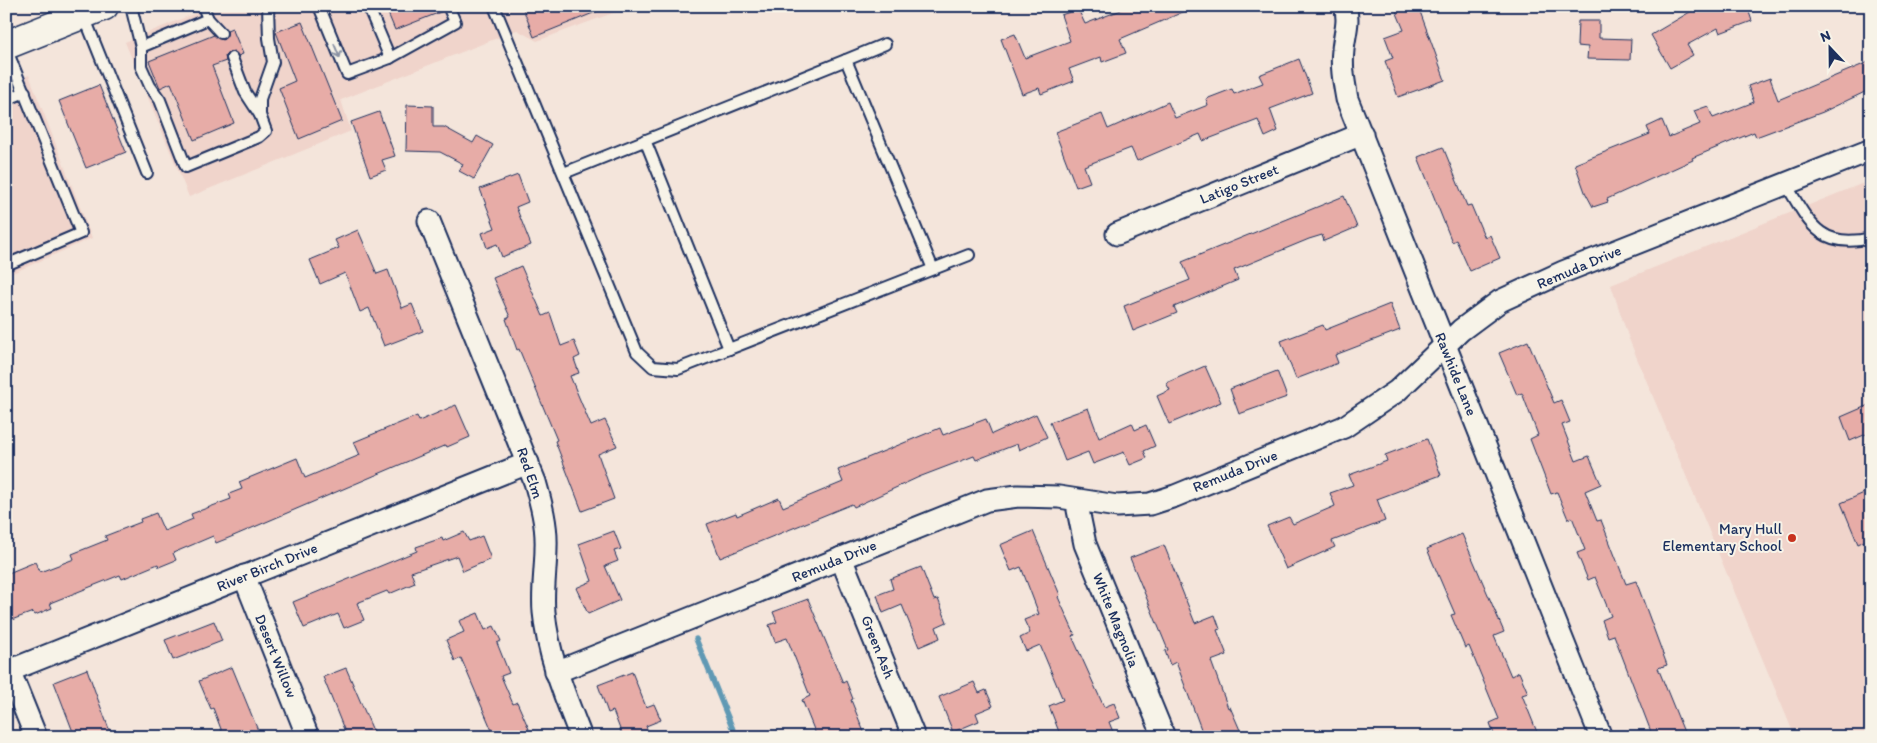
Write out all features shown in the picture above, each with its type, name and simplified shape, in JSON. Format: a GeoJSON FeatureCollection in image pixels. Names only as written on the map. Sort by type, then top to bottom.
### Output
{"type":"FeatureCollection","features":[{"type":"Feature","properties":{"kind":"main road"},"geometry":{"type":"LineString","coordinates":[[6,46],[94,10]]}},
{"type":"Feature","properties":{"kind":"street","name":"Rawhide Lane"},"geometry":{"type":"LineString","coordinates":[[1345,6],[1348,15],[1342,54],[1343,80],[1348,99],[1445,347],[1602,737]]}},
{"type":"Feature","properties":{"kind":"street","name":"Latigo Street"},"geometry":{"type":"LineString","coordinates":[[1117,234],[1362,134]]}},
{"type":"Feature","properties":{"kind":"street","name":"Remuda Drive"},"geometry":{"type":"LineString","coordinates":[[556,672],[988,500],[1018,496],[1059,497],[1117,506],[1150,504],[1344,427],[1397,391],[1461,330],[1500,301],[1563,272],[1871,150]]}},
{"type":"Feature","properties":{"kind":"street","name":"Red Elm"},"geometry":{"type":"LineString","coordinates":[[429,221],[535,482],[544,515],[546,545],[544,610],[556,672],[581,737]]}},
{"type":"Feature","properties":{"kind":"street","name":"River Birch Drive"},"geometry":{"type":"LineString","coordinates":[[8,671],[528,463]]}},
{"type":"Feature","properties":{"kind":"street","name":"White Magnolia"},"geometry":{"type":"LineString","coordinates":[[1080,501],[1078,510],[1085,544],[1164,737]]}},
{"type":"Feature","properties":{"kind":"street","name":"Green Ash"},"geometry":{"type":"LineString","coordinates":[[842,558],[914,737]]}},
{"type":"Feature","properties":{"kind":"street","name":"Desert Willow"},"geometry":{"type":"LineString","coordinates":[[244,576],[308,737]]}},
{"type":"Feature","properties":{"kind":"street"},"geometry":{"type":"LineString","coordinates":[[8,671],[36,737]]}},
{"type":"Feature","properties":{"kind":"lane"},"geometry":{"type":"LineString","coordinates":[[131,6],[141,47],[141,66],[150,86],[160,100],[186,167],[259,137],[266,131],[260,115],[245,92],[232,58]]}},
{"type":"Feature","properties":{"kind":"lane"},"geometry":{"type":"LineString","coordinates":[[203,6],[208,19],[221,32]]}},
{"type":"Feature","properties":{"kind":"lane"},"geometry":{"type":"LineString","coordinates":[[260,115],[260,99],[274,62],[268,6]]}},
{"type":"Feature","properties":{"kind":"lane"},"geometry":{"type":"LineString","coordinates":[[319,6],[347,74],[390,58],[455,22],[448,6]]}},
{"type":"Feature","properties":{"kind":"lane"},"geometry":{"type":"LineString","coordinates":[[368,6],[390,58]]}},
{"type":"Feature","properties":{"kind":"lane"},"geometry":{"type":"LineString","coordinates":[[494,6],[637,352],[653,367],[678,370],[969,255]]}},
{"type":"Feature","properties":{"kind":"lane"},"geometry":{"type":"LineString","coordinates":[[94,10],[147,173]]}},
{"type":"Feature","properties":{"kind":"lane"},"geometry":{"type":"LineString","coordinates":[[141,47],[208,19]]}},
{"type":"Feature","properties":{"kind":"lane"},"geometry":{"type":"LineString","coordinates":[[564,173],[885,44]]}},
{"type":"Feature","properties":{"kind":"lane"},"geometry":{"type":"LineString","coordinates":[[6,46],[81,233],[6,265]]}},
{"type":"Feature","properties":{"kind":"lane"},"geometry":{"type":"LineString","coordinates":[[846,60],[933,269]]}},
{"type":"Feature","properties":{"kind":"lane"},"geometry":{"type":"LineString","coordinates":[[6,100],[25,92]]}},
{"type":"Feature","properties":{"kind":"lane"},"geometry":{"type":"LineString","coordinates":[[644,140],[729,349]]}},
{"type":"Feature","properties":{"kind":"lane"},"geometry":{"type":"LineString","coordinates":[[1786,184],[1804,215],[1816,230],[1832,239],[1850,243],[1871,238]]}},
{"type":"Feature","properties":{"kind":"shaded area"},"geometry":{"type":"Polygon","coordinates":[[[213,6],[632,6],[537,41],[517,30],[341,100],[351,131],[189,197],[125,42],[213,6]]]}},
{"type":"Feature","properties":{"kind":"shaded area"},"geometry":{"type":"Polygon","coordinates":[[[29,75],[92,238],[6,276],[6,84],[29,75]]]}},
{"type":"Feature","properties":{"kind":"shaded area","name":"Mary Hull Elementary School"},"geometry":{"type":"Polygon","coordinates":[[[1871,180],[1871,737],[1795,737],[1629,339],[1611,285],[1871,180]]]}},
{"type":"Feature","properties":{"kind":"building"},"geometry":{"type":"Polygon","coordinates":[[[385,6],[441,6],[443,11],[395,30],[385,6]]]}},
{"type":"Feature","properties":{"kind":"building"},"geometry":{"type":"Polygon","coordinates":[[[522,6],[608,6],[608,7],[534,37],[522,6]]]}},
{"type":"Feature","properties":{"kind":"building"},"geometry":{"type":"Polygon","coordinates":[[[1120,6],[1197,6],[1120,39],[1126,53],[1102,62],[1101,57],[1069,69],[1074,81],[1041,94],[1039,88],[1022,94],[1001,39],[1015,34],[1025,58],[1070,41],[1061,15],[1078,9],[1085,24],[1121,10],[1120,6]]]}},
{"type":"Feature","properties":{"kind":"building"},"geometry":{"type":"Polygon","coordinates":[[[1394,6],[1418,6],[1445,80],[1398,97],[1385,61],[1393,58],[1385,37],[1404,30],[1394,6]]]}},
{"type":"Feature","properties":{"kind":"building"},"geometry":{"type":"Polygon","coordinates":[[[1700,6],[1747,6],[1752,21],[1720,33],[1718,28],[1687,45],[1693,55],[1670,68],[1651,35],[1700,6]]]}},
{"type":"Feature","properties":{"kind":"building"},"geometry":{"type":"Polygon","coordinates":[[[1578,21],[1599,21],[1599,38],[1631,39],[1630,60],[1587,59],[1588,47],[1577,46],[1578,21]]]}},
{"type":"Feature","properties":{"kind":"building"},"geometry":{"type":"Polygon","coordinates":[[[302,22],[342,121],[299,139],[279,88],[295,81],[276,32],[302,22]]]}},
{"type":"Feature","properties":{"kind":"building"},"geometry":{"type":"Polygon","coordinates":[[[232,28],[243,54],[238,56],[234,51],[229,52],[225,56],[226,61],[212,66],[234,123],[194,140],[171,83],[160,88],[149,61],[214,35],[223,40],[227,35],[227,30],[232,28]]]}},
{"type":"Feature","properties":{"kind":"building"},"geometry":{"type":"Polygon","coordinates":[[[1299,59],[1312,93],[1270,109],[1278,131],[1265,137],[1258,120],[1203,141],[1200,134],[1137,161],[1131,148],[1084,166],[1090,182],[1076,187],[1055,132],[1102,114],[1108,129],[1168,102],[1175,118],[1208,105],[1206,99],[1232,89],[1234,94],[1263,83],[1259,75],[1299,59]]]}},
{"type":"Feature","properties":{"kind":"building"},"geometry":{"type":"Polygon","coordinates":[[[1871,61],[1871,89],[1823,112],[1756,137],[1754,132],[1692,158],[1693,160],[1607,199],[1608,202],[1593,207],[1585,192],[1575,164],[1650,134],[1647,127],[1662,120],[1669,137],[1700,124],[1694,111],[1708,106],[1713,118],[1754,102],[1748,86],[1770,78],[1778,100],[1871,61]]]}},
{"type":"Feature","properties":{"kind":"building"},"geometry":{"type":"Polygon","coordinates":[[[99,85],[126,152],[86,168],[59,101],[99,85]]]}},
{"type":"Feature","properties":{"kind":"building"},"geometry":{"type":"Polygon","coordinates":[[[407,105],[433,106],[433,127],[444,127],[473,143],[477,136],[493,145],[474,179],[459,171],[463,164],[440,152],[406,151],[407,105]]]}},
{"type":"Feature","properties":{"kind":"building"},"geometry":{"type":"Polygon","coordinates":[[[379,112],[395,156],[382,160],[386,170],[370,176],[351,122],[379,112]]]}},
{"type":"Feature","properties":{"kind":"building"},"geometry":{"type":"Polygon","coordinates":[[[1443,147],[1467,206],[1471,205],[1485,238],[1490,235],[1500,258],[1470,271],[1456,240],[1452,242],[1418,157],[1443,147]]]}},
{"type":"Feature","properties":{"kind":"building"},"geometry":{"type":"Polygon","coordinates":[[[518,175],[528,202],[516,207],[531,245],[502,257],[497,244],[487,248],[482,233],[495,228],[480,189],[518,175]]]}},
{"type":"Feature","properties":{"kind":"building"},"geometry":{"type":"Polygon","coordinates":[[[1344,196],[1357,227],[1324,241],[1322,235],[1309,239],[1234,270],[1238,280],[1174,307],[1177,313],[1133,331],[1124,306],[1190,280],[1182,262],[1344,196]]]}},
{"type":"Feature","properties":{"kind":"building"},"geometry":{"type":"Polygon","coordinates":[[[358,230],[377,274],[388,270],[402,308],[412,304],[423,331],[384,346],[369,308],[360,312],[345,273],[320,284],[310,260],[339,248],[335,240],[358,230]]]}},
{"type":"Feature","properties":{"kind":"building"},"geometry":{"type":"Polygon","coordinates":[[[521,266],[543,316],[550,313],[561,346],[574,341],[580,356],[574,359],[579,373],[570,376],[591,426],[605,420],[617,446],[598,454],[614,499],[582,511],[555,441],[557,440],[519,349],[517,350],[506,319],[510,317],[493,278],[521,266]]]}},
{"type":"Feature","properties":{"kind":"building"},"geometry":{"type":"Polygon","coordinates":[[[1390,304],[1400,330],[1335,355],[1338,363],[1296,379],[1281,341],[1323,325],[1325,330],[1390,304]]]}},
{"type":"Feature","properties":{"kind":"building"},"geometry":{"type":"Polygon","coordinates":[[[1528,341],[1554,403],[1561,400],[1570,422],[1562,425],[1576,461],[1589,456],[1601,484],[1585,491],[1597,521],[1601,520],[1626,584],[1636,581],[1667,665],[1658,668],[1686,737],[1653,737],[1614,635],[1608,637],[1602,620],[1611,616],[1595,577],[1588,580],[1577,553],[1585,550],[1572,517],[1568,519],[1557,492],[1551,494],[1530,439],[1538,435],[1522,393],[1517,395],[1499,353],[1528,341]]]}},
{"type":"Feature","properties":{"kind":"building"},"geometry":{"type":"Polygon","coordinates":[[[1205,366],[1221,402],[1169,424],[1157,396],[1170,390],[1166,383],[1205,366]]]}},
{"type":"Feature","properties":{"kind":"building"},"geometry":{"type":"Polygon","coordinates":[[[1277,371],[1287,397],[1239,414],[1230,389],[1277,371]]]}},
{"type":"Feature","properties":{"kind":"building"},"geometry":{"type":"Polygon","coordinates":[[[1871,404],[1871,432],[1850,441],[1841,417],[1871,404]]]}},
{"type":"Feature","properties":{"kind":"building"},"geometry":{"type":"Polygon","coordinates":[[[456,405],[470,437],[447,447],[446,445],[216,543],[213,536],[173,553],[176,560],[159,567],[158,564],[122,579],[120,575],[50,603],[52,608],[35,615],[33,612],[6,622],[6,574],[35,562],[40,572],[74,559],[72,554],[107,540],[105,536],[141,522],[140,519],[156,513],[164,531],[193,519],[191,514],[231,499],[229,494],[242,489],[239,482],[297,458],[305,478],[360,455],[354,442],[417,416],[419,421],[456,405]]]}},
{"type":"Feature","properties":{"kind":"building"},"geometry":{"type":"Polygon","coordinates":[[[1088,408],[1099,438],[1132,423],[1135,430],[1146,425],[1155,446],[1144,451],[1147,458],[1130,465],[1124,452],[1093,464],[1088,452],[1065,461],[1050,422],[1088,408]]]}},
{"type":"Feature","properties":{"kind":"building"},"geometry":{"type":"Polygon","coordinates":[[[1036,414],[1047,437],[1019,450],[1017,444],[976,460],[974,456],[919,477],[854,507],[852,504],[720,558],[707,524],[736,513],[737,516],[779,498],[783,507],[843,482],[838,470],[940,428],[943,435],[986,419],[992,434],[1036,414]]]}},
{"type":"Feature","properties":{"kind":"building"},"geometry":{"type":"Polygon","coordinates":[[[1427,439],[1441,475],[1377,499],[1385,521],[1332,541],[1335,547],[1286,569],[1267,526],[1289,517],[1293,524],[1335,506],[1330,493],[1353,485],[1349,475],[1387,461],[1385,455],[1427,439]]]}},
{"type":"Feature","properties":{"kind":"building"},"geometry":{"type":"Polygon","coordinates":[[[1871,490],[1871,538],[1858,544],[1841,503],[1871,490]]]}},
{"type":"Feature","properties":{"kind":"building"},"geometry":{"type":"Polygon","coordinates":[[[614,531],[621,549],[614,551],[618,561],[605,566],[620,600],[588,614],[576,588],[592,581],[579,544],[614,531]]]}},
{"type":"Feature","properties":{"kind":"building"},"geometry":{"type":"Polygon","coordinates":[[[1033,531],[1060,595],[1058,597],[1075,635],[1072,636],[1104,707],[1114,703],[1120,718],[1109,722],[1115,737],[1061,737],[1049,706],[1063,700],[1040,645],[1026,651],[1020,638],[1030,633],[1024,620],[1039,614],[1021,567],[1011,571],[1000,545],[1033,531]]]}},
{"type":"Feature","properties":{"kind":"building"},"geometry":{"type":"Polygon","coordinates":[[[464,532],[469,541],[482,536],[491,559],[463,571],[457,556],[411,572],[415,583],[389,594],[387,591],[357,603],[364,620],[344,628],[338,614],[304,628],[293,602],[417,551],[416,547],[442,538],[443,541],[464,532]]]}},
{"type":"Feature","properties":{"kind":"building"},"geometry":{"type":"Polygon","coordinates":[[[1462,534],[1504,632],[1494,636],[1511,676],[1519,672],[1528,693],[1522,695],[1539,737],[1495,737],[1490,723],[1499,719],[1469,646],[1465,648],[1451,615],[1455,614],[1427,549],[1462,534]]]}},
{"type":"Feature","properties":{"kind":"building"},"geometry":{"type":"Polygon","coordinates":[[[1164,545],[1195,623],[1215,615],[1220,629],[1217,630],[1227,655],[1211,661],[1228,708],[1230,707],[1243,737],[1204,737],[1176,662],[1170,665],[1165,651],[1168,650],[1130,558],[1164,545]]]}},
{"type":"Feature","properties":{"kind":"building"},"geometry":{"type":"Polygon","coordinates":[[[921,567],[934,600],[938,599],[947,622],[936,627],[940,638],[919,647],[902,605],[883,613],[877,595],[893,589],[890,579],[921,567]]]}},
{"type":"Feature","properties":{"kind":"building"},"geometry":{"type":"Polygon","coordinates":[[[808,599],[843,683],[846,681],[853,699],[851,700],[866,737],[817,737],[802,700],[810,696],[787,638],[775,642],[769,625],[777,622],[773,612],[808,599]]]}},
{"type":"Feature","properties":{"kind":"building"},"geometry":{"type":"Polygon","coordinates":[[[478,613],[485,630],[494,626],[501,641],[497,643],[509,673],[501,676],[513,704],[517,702],[529,729],[511,737],[502,737],[499,730],[493,733],[461,658],[455,661],[446,640],[464,632],[459,621],[478,613]]]}},
{"type":"Feature","properties":{"kind":"building"},"geometry":{"type":"Polygon","coordinates":[[[214,621],[222,641],[173,660],[165,640],[214,621]]]}},
{"type":"Feature","properties":{"kind":"building"},"geometry":{"type":"Polygon","coordinates":[[[232,667],[259,733],[249,737],[224,737],[213,708],[211,709],[199,681],[232,667]]]}},
{"type":"Feature","properties":{"kind":"building"},"geometry":{"type":"Polygon","coordinates":[[[346,668],[374,733],[364,737],[347,737],[323,677],[346,668]]]}},
{"type":"Feature","properties":{"kind":"building"},"geometry":{"type":"Polygon","coordinates":[[[87,669],[112,737],[75,737],[54,682],[87,669]]]}},
{"type":"Feature","properties":{"kind":"building"},"geometry":{"type":"Polygon","coordinates":[[[632,672],[646,707],[654,704],[661,720],[646,726],[650,737],[623,737],[613,711],[608,713],[598,685],[632,672]]]}},
{"type":"Feature","properties":{"kind":"building"},"geometry":{"type":"Polygon","coordinates":[[[974,682],[979,693],[986,690],[993,706],[976,713],[979,721],[953,732],[939,697],[974,682]]]}},
{"type":"Feature","properties":{"kind":"waterway"},"geometry":{"type":"LineString","coordinates":[[696,639],[736,737]]}},
{"type":"Feature","properties":{"kind":"place","name":"Mary Hull Elementary School"},"geometry":{"type":"Point","coordinates":[1792,538]}}]}
